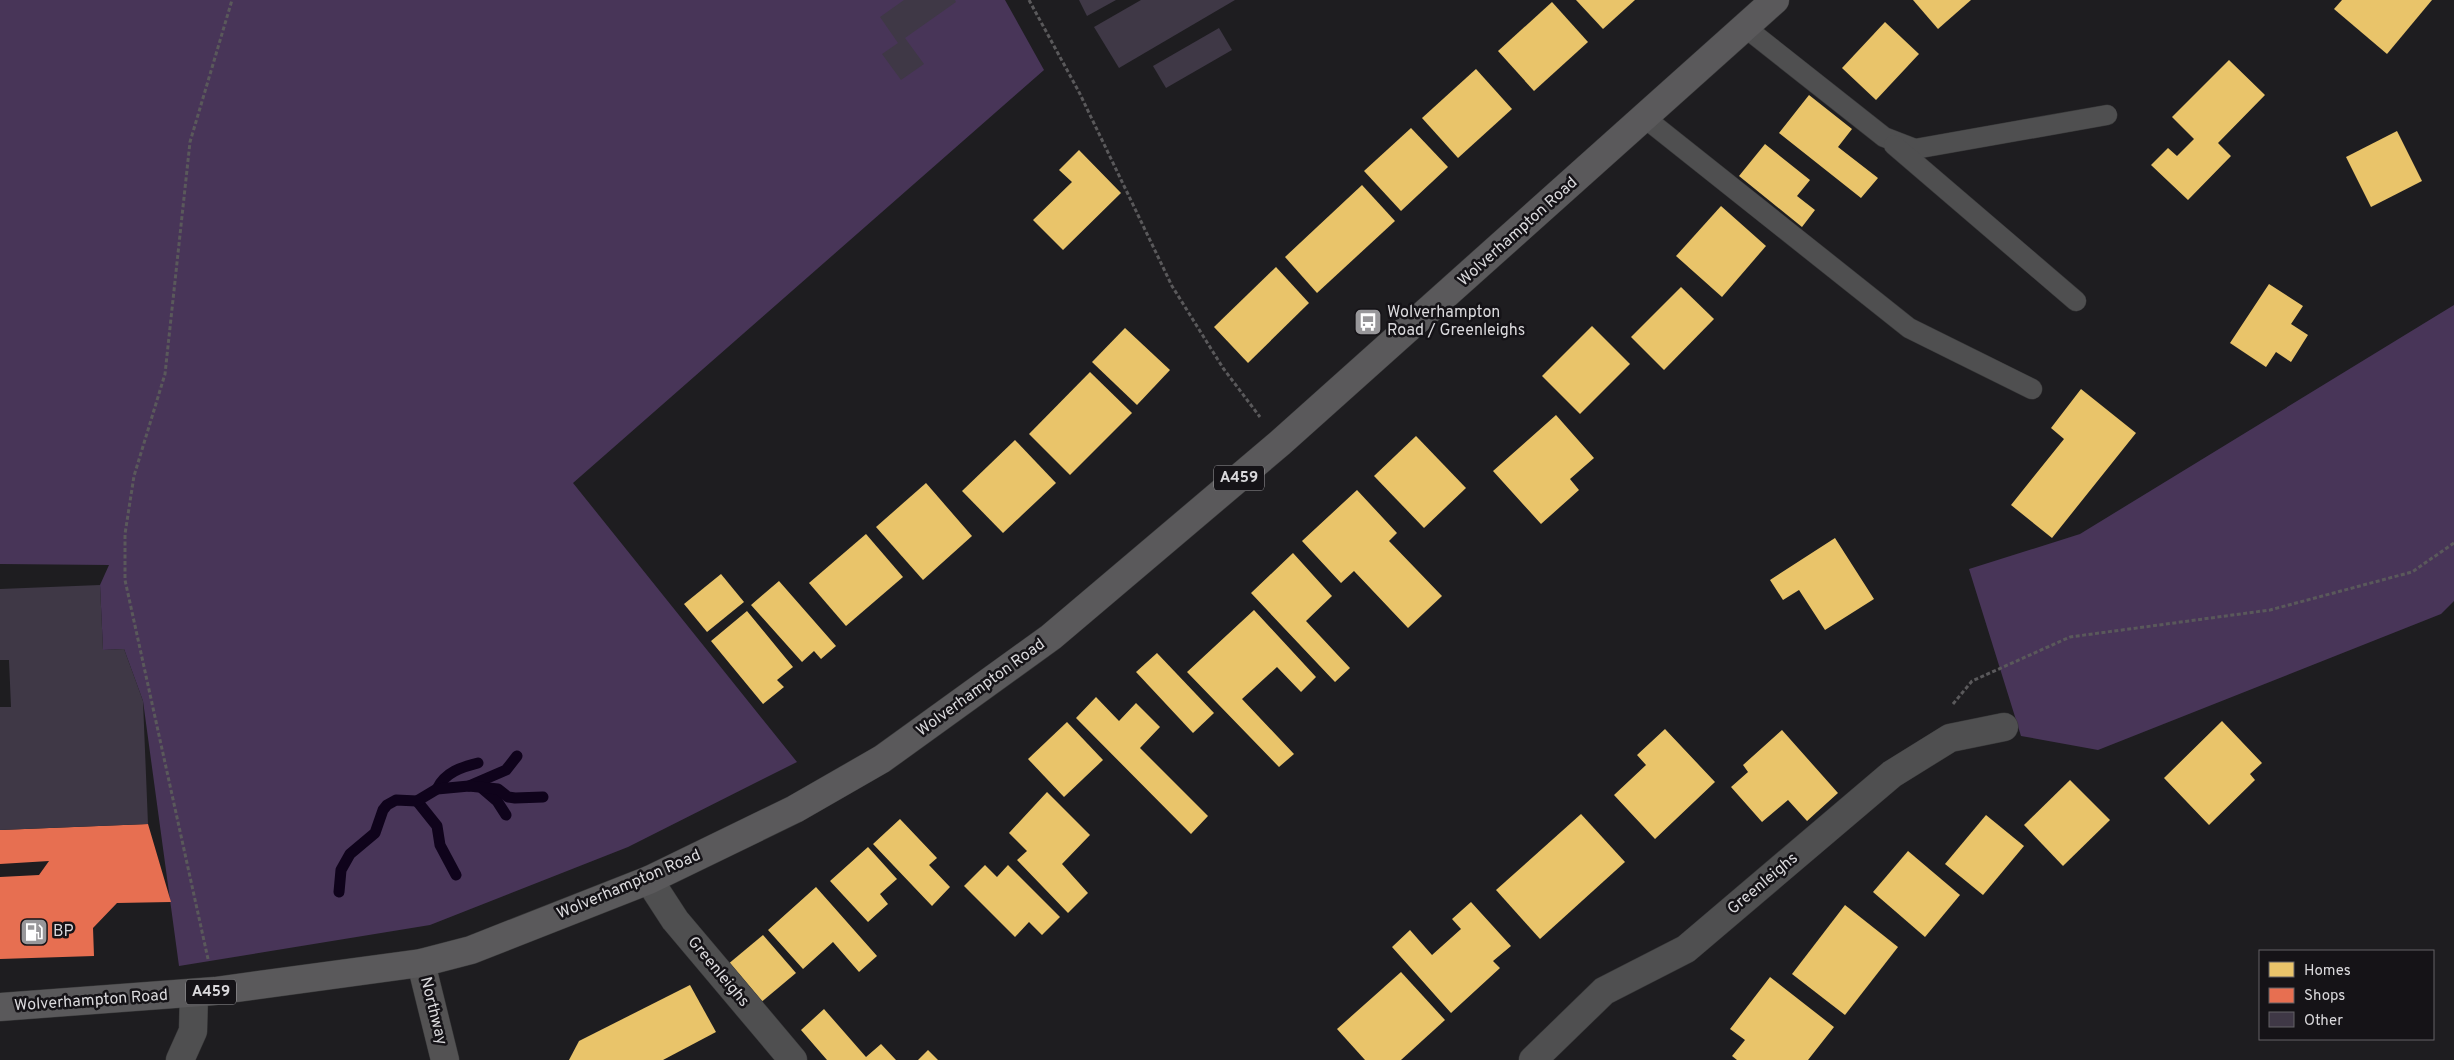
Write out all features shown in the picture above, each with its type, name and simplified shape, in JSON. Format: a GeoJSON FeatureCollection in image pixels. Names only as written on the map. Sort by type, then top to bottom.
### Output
{"type":"FeatureCollection","features":[{"type":"Feature","properties":{"kind":"main road","name":"Wolverhampton Road"},"geometry":{"type":"LineString","coordinates":[[0,1007],[204,992],[421,963],[471,950],[649,880],[795,808],[882,759],[1052,637],[1280,443],[1646,118],[1775,0]]}},
{"type":"Feature","properties":{"kind":"street","name":"Greenleighs"},"geometry":{"type":"LineString","coordinates":[[1533,1060],[1604,991],[1686,949],[1892,774],[1950,738],[2004,727]]}},
{"type":"Feature","properties":{"kind":"street","name":"Greenleighs"},"geometry":{"type":"LineString","coordinates":[[649,880],[675,920],[792,1060]]}},
{"type":"Feature","properties":{"kind":"street","name":"Northway"},"geometry":{"type":"LineString","coordinates":[[421,963],[445,1060]]}},
{"type":"Feature","properties":{"kind":"street"},"geometry":{"type":"LineString","coordinates":[[180,1060],[193,1030],[204,992]]}},
{"type":"Feature","properties":{"kind":"lane"},"geometry":{"type":"LineString","coordinates":[[1746,28],[1884,138],[2076,301]]}},
{"type":"Feature","properties":{"kind":"lane"},"geometry":{"type":"LineString","coordinates":[[1884,138],[1915,149],[2107,115]]}},
{"type":"Feature","properties":{"kind":"lane"},"geometry":{"type":"LineString","coordinates":[[1646,118],[1909,328],[2032,389]]}},
{"type":"Feature","properties":{"kind":"path"},"geometry":{"type":"LineString","coordinates":[[204,992],[125,580],[125,534],[134,476],[165,374],[190,142],[232,0]]}},
{"type":"Feature","properties":{"kind":"path"},"geometry":{"type":"LineString","coordinates":[[1029,0],[1079,92],[1172,286],[1223,368],[1280,443]]}},
{"type":"Feature","properties":{"kind":"path"},"geometry":{"type":"LineString","coordinates":[[1948,710],[1972,681],[2070,637],[2270,610],[2412,572],[2454,543]]}},
{"type":"Feature","properties":{"kind":"shaded area"},"geometry":{"type":"Polygon","coordinates":[[[0,0],[1005,0],[1044,70],[573,483],[797,762],[628,847],[430,925],[179,966],[143,701],[124,649],[103,650],[100,585],[109,565],[0,564],[0,0]]]}},
{"type":"Feature","properties":{"kind":"shaded area"},"geometry":{"type":"Polygon","coordinates":[[[2454,305],[2454,601],[2441,614],[2098,750],[2021,736],[1969,569],[2080,534],[2454,305]]]}},
{"type":"Feature","properties":{"kind":"building: Homes"},"geometry":{"type":"Polygon","coordinates":[[[1576,0],[1635,0],[1603,29],[1576,0]]]}},
{"type":"Feature","properties":{"kind":"building: Homes"},"geometry":{"type":"Polygon","coordinates":[[[1913,0],[1971,0],[1938,29],[1913,0]]]}},
{"type":"Feature","properties":{"kind":"building: Homes"},"geometry":{"type":"Polygon","coordinates":[[[2342,0],[2432,0],[2387,54],[2334,9],[2342,0]]]}},
{"type":"Feature","properties":{"kind":"building: Homes"},"geometry":{"type":"Polygon","coordinates":[[[1552,2],[1588,42],[1534,91],[1498,51],[1552,2]]]}},
{"type":"Feature","properties":{"kind":"building: Homes"},"geometry":{"type":"Polygon","coordinates":[[[1885,22],[1919,54],[1876,100],[1842,68],[1885,22]]]}},
{"type":"Feature","properties":{"kind":"building: Homes"},"geometry":{"type":"Polygon","coordinates":[[[2229,60],[2265,95],[2218,143],[2231,156],[2188,200],[2151,165],[2168,148],[2177,156],[2194,139],[2172,117],[2229,60]]]}},
{"type":"Feature","properties":{"kind":"building: Homes"},"geometry":{"type":"Polygon","coordinates":[[[1476,69],[1512,109],[1458,158],[1422,118],[1476,69]]]}},
{"type":"Feature","properties":{"kind":"building: Homes"},"geometry":{"type":"Polygon","coordinates":[[[1809,95],[1852,129],[1838,147],[1878,178],[1861,198],[1779,133],[1809,95]]]}},
{"type":"Feature","properties":{"kind":"building: Homes"},"geometry":{"type":"Polygon","coordinates":[[[1411,128],[1448,167],[1401,211],[1364,171],[1411,128]]]}},
{"type":"Feature","properties":{"kind":"building: Homes"},"geometry":{"type":"Polygon","coordinates":[[[2397,131],[2422,181],[2371,207],[2346,157],[2397,131]]]}},
{"type":"Feature","properties":{"kind":"building: Homes"},"geometry":{"type":"Polygon","coordinates":[[[1765,144],[1810,180],[1797,196],[1815,210],[1802,227],[1739,176],[1765,144]]]}},
{"type":"Feature","properties":{"kind":"building: Homes"},"geometry":{"type":"Polygon","coordinates":[[[1079,150],[1121,193],[1063,250],[1033,220],[1072,182],[1059,170],[1079,150]]]}},
{"type":"Feature","properties":{"kind":"building: Homes"},"geometry":{"type":"Polygon","coordinates":[[[1362,185],[1395,221],[1317,293],[1285,257],[1362,185]]]}},
{"type":"Feature","properties":{"kind":"building: Homes"},"geometry":{"type":"Polygon","coordinates":[[[1721,206],[1766,246],[1722,297],[1676,256],[1721,206]]]}},
{"type":"Feature","properties":{"kind":"building: Homes"},"geometry":{"type":"Polygon","coordinates":[[[1276,267],[1309,303],[1248,363],[1214,327],[1276,267]]]}},
{"type":"Feature","properties":{"kind":"building: Homes"},"geometry":{"type":"Polygon","coordinates":[[[2269,284],[2303,306],[2291,324],[2308,335],[2291,362],[2276,352],[2266,367],[2230,343],[2269,284]]]}},
{"type":"Feature","properties":{"kind":"building: Homes"},"geometry":{"type":"Polygon","coordinates":[[[1681,287],[1714,319],[1664,370],[1631,337],[1681,287]]]}},
{"type":"Feature","properties":{"kind":"building: Homes"},"geometry":{"type":"Polygon","coordinates":[[[1592,326],[1630,364],[1580,414],[1542,376],[1592,326]]]}},
{"type":"Feature","properties":{"kind":"building: Homes"},"geometry":{"type":"Polygon","coordinates":[[[1125,328],[1170,370],[1137,405],[1092,362],[1125,328]]]}},
{"type":"Feature","properties":{"kind":"building: Homes"},"geometry":{"type":"Polygon","coordinates":[[[1090,372],[1132,413],[1070,475],[1029,434],[1090,372]]]}},
{"type":"Feature","properties":{"kind":"building: Homes"},"geometry":{"type":"Polygon","coordinates":[[[2081,389],[2136,433],[2052,538],[2011,505],[2064,439],[2051,428],[2081,389]]]}},
{"type":"Feature","properties":{"kind":"building: Homes"},"geometry":{"type":"Polygon","coordinates":[[[1556,415],[1594,458],[1570,479],[1579,490],[1541,524],[1493,471],[1556,415]]]}},
{"type":"Feature","properties":{"kind":"building: Homes"},"geometry":{"type":"Polygon","coordinates":[[[1416,436],[1466,488],[1424,528],[1374,476],[1416,436]]]}},
{"type":"Feature","properties":{"kind":"building: Homes"},"geometry":{"type":"Polygon","coordinates":[[[1015,440],[1056,483],[1003,533],[962,491],[1015,440]]]}},
{"type":"Feature","properties":{"kind":"building: Homes"},"geometry":{"type":"Polygon","coordinates":[[[926,483],[972,536],[923,580],[876,527],[926,483]]]}},
{"type":"Feature","properties":{"kind":"building: Homes"},"geometry":{"type":"Polygon","coordinates":[[[1357,490],[1397,533],[1389,541],[1442,596],[1408,628],[1354,571],[1341,583],[1302,541],[1357,490]]]}},
{"type":"Feature","properties":{"kind":"building: Homes"},"geometry":{"type":"Polygon","coordinates":[[[866,534],[903,577],[846,626],[809,583],[866,534]]]}},
{"type":"Feature","properties":{"kind":"building: Homes"},"geometry":{"type":"Polygon","coordinates":[[[1835,538],[1874,599],[1825,630],[1799,590],[1783,600],[1770,580],[1835,538]]]}},
{"type":"Feature","properties":{"kind":"building: Homes"},"geometry":{"type":"Polygon","coordinates":[[[1293,553],[1332,596],[1306,621],[1350,668],[1335,682],[1251,593],[1293,553]]]}},
{"type":"Feature","properties":{"kind":"building: Homes"},"geometry":{"type":"Polygon","coordinates":[[[721,574],[744,602],[707,632],[684,604],[721,574]]]}},
{"type":"Feature","properties":{"kind":"building: Homes"},"geometry":{"type":"Polygon","coordinates":[[[779,581],[836,646],[821,659],[814,651],[802,662],[751,605],[779,581]]]}},
{"type":"Feature","properties":{"kind":"building: Homes"},"geometry":{"type":"Polygon","coordinates":[[[1254,610],[1316,677],[1301,692],[1277,667],[1242,699],[1294,754],[1279,767],[1187,672],[1254,610]]]}},
{"type":"Feature","properties":{"kind":"building: Homes"},"geometry":{"type":"Polygon","coordinates":[[[747,611],[793,667],[777,680],[784,687],[763,704],[711,641],[747,611]]]}},
{"type":"Feature","properties":{"kind":"building: Homes"},"geometry":{"type":"Polygon","coordinates":[[[1157,653],[1214,713],[1193,733],[1136,672],[1157,653]]]}},
{"type":"Feature","properties":{"kind":"building: Homes"},"geometry":{"type":"Polygon","coordinates":[[[1096,697],[1119,721],[1136,703],[1160,727],[1140,748],[1208,816],[1191,834],[1076,718],[1096,697]]]}},
{"type":"Feature","properties":{"kind":"building: Homes"},"geometry":{"type":"Polygon","coordinates":[[[2222,721],[2262,763],[2250,774],[2255,780],[2209,825],[2164,778],[2222,721]]]}},
{"type":"Feature","properties":{"kind":"building: Homes"},"geometry":{"type":"Polygon","coordinates":[[[1067,722],[1103,760],[1064,797],[1028,759],[1067,722]]]}},
{"type":"Feature","properties":{"kind":"building: Homes"},"geometry":{"type":"Polygon","coordinates":[[[1665,729],[1715,782],[1655,839],[1614,795],[1646,765],[1637,755],[1665,729]]]}},
{"type":"Feature","properties":{"kind":"building: Homes"},"geometry":{"type":"Polygon","coordinates":[[[1782,730],[1838,793],[1807,821],[1788,800],[1762,822],[1731,787],[1748,772],[1743,765],[1782,730]]]}},
{"type":"Feature","properties":{"kind":"building: Homes"},"geometry":{"type":"Polygon","coordinates":[[[2070,780],[2110,820],[2063,866],[2024,825],[2070,780]]]}},
{"type":"Feature","properties":{"kind":"building: Homes"},"geometry":{"type":"Polygon","coordinates":[[[1047,792],[1090,835],[1062,864],[1088,893],[1068,913],[1017,860],[1027,851],[1009,833],[1047,792]]]}},
{"type":"Feature","properties":{"kind":"building: Homes"},"geometry":{"type":"Polygon","coordinates":[[[1581,814],[1625,862],[1540,939],[1496,890],[1581,814]]]}},
{"type":"Feature","properties":{"kind":"building: Homes"},"geometry":{"type":"Polygon","coordinates":[[[1986,815],[2024,846],[1983,895],[1945,864],[1986,815]]]}},
{"type":"Feature","properties":{"kind":"building: Homes"},"geometry":{"type":"Polygon","coordinates":[[[900,819],[937,858],[929,865],[950,887],[932,906],[873,844],[900,819]]]}},
{"type":"Feature","properties":{"kind":"building: Homes"},"geometry":{"type":"Polygon","coordinates":[[[868,847],[897,879],[880,894],[888,904],[868,922],[830,881],[868,847]]]}},
{"type":"Feature","properties":{"kind":"building: Homes"},"geometry":{"type":"Polygon","coordinates":[[[1908,851],[1960,895],[1925,937],[1873,892],[1908,851]]]}},
{"type":"Feature","properties":{"kind":"building: Homes"},"geometry":{"type":"Polygon","coordinates":[[[985,865],[997,877],[1008,865],[1060,917],[1042,935],[1029,922],[1015,937],[964,886],[985,865]]]}},
{"type":"Feature","properties":{"kind":"building: Homes"},"geometry":{"type":"Polygon","coordinates":[[[816,887],[877,956],[859,972],[833,942],[803,969],[768,930],[816,887]]]}},
{"type":"Feature","properties":{"kind":"building: Homes"},"geometry":{"type":"Polygon","coordinates":[[[1471,902],[1511,946],[1493,961],[1500,968],[1451,1013],[1392,947],[1410,930],[1432,955],[1461,929],[1452,919],[1471,902]]]}},
{"type":"Feature","properties":{"kind":"building: Homes"},"geometry":{"type":"Polygon","coordinates":[[[1845,905],[1898,947],[1845,1015],[1792,974],[1845,905]]]}},
{"type":"Feature","properties":{"kind":"building: Homes"},"geometry":{"type":"Polygon","coordinates":[[[763,935],[796,973],[759,1004],[727,965],[763,935]]]}},
{"type":"Feature","properties":{"kind":"building: Homes"},"geometry":{"type":"Polygon","coordinates":[[[1401,972],[1445,1020],[1401,1060],[1365,1060],[1337,1029],[1401,972]]]}},
{"type":"Feature","properties":{"kind":"building: Homes"},"geometry":{"type":"Polygon","coordinates":[[[1770,977],[1834,1027],[1808,1060],[1737,1060],[1732,1056],[1745,1040],[1730,1029],[1770,977]]]}},
{"type":"Feature","properties":{"kind":"building: Homes"},"geometry":{"type":"Polygon","coordinates":[[[690,985],[716,1032],[663,1060],[569,1060],[579,1041],[690,985]]]}},
{"type":"Feature","properties":{"kind":"building: Homes"},"geometry":{"type":"Polygon","coordinates":[[[824,1009],[866,1057],[881,1044],[896,1060],[827,1060],[801,1030],[824,1009]]]}},
{"type":"Feature","properties":{"kind":"building: Homes"},"geometry":{"type":"Polygon","coordinates":[[[928,1050],[938,1060],[918,1060],[928,1050]]]}},
{"type":"Feature","properties":{"kind":"building: Shops"},"geometry":{"type":"Polygon","coordinates":[[[148,824],[171,902],[117,903],[93,928],[94,956],[0,959],[0,877],[39,875],[49,861],[0,864],[0,830],[148,824]]]}},
{"type":"Feature","properties":{"kind":"building: Other"},"geometry":{"type":"Polygon","coordinates":[[[904,0],[955,0],[956,2],[905,38],[924,64],[901,80],[882,54],[898,43],[880,17],[904,0]]]}},
{"type":"Feature","properties":{"kind":"building: Other"},"geometry":{"type":"Polygon","coordinates":[[[1079,0],[1116,0],[1087,16],[1079,0]]]}},
{"type":"Feature","properties":{"kind":"building: Other"},"geometry":{"type":"Polygon","coordinates":[[[1141,0],[1235,0],[1119,68],[1094,27],[1141,0]]]}},
{"type":"Feature","properties":{"kind":"building: Other"},"geometry":{"type":"Polygon","coordinates":[[[1219,28],[1232,50],[1166,88],[1153,66],[1219,28]]]}},
{"type":"Feature","properties":{"kind":"building: Other"},"geometry":{"type":"Polygon","coordinates":[[[100,585],[103,650],[124,649],[143,701],[148,824],[0,830],[0,707],[11,707],[9,660],[0,660],[0,589],[100,585]]]}},
{"type":"Feature","properties":{"kind":"waterway"},"geometry":{"type":"LineString","coordinates":[[469,786],[506,770],[517,756]]}},
{"type":"Feature","properties":{"kind":"waterway"},"geometry":{"type":"LineString","coordinates":[[437,789],[449,774],[478,763]]}},
{"type":"Feature","properties":{"kind":"waterway"},"geometry":{"type":"LineString","coordinates":[[339,892],[341,870],[350,854],[375,833],[383,810],[387,805],[396,800],[417,801],[437,789],[469,786],[498,789],[508,797],[543,797]]}},
{"type":"Feature","properties":{"kind":"waterway"},"geometry":{"type":"LineString","coordinates":[[483,789],[497,801],[506,815]]}},
{"type":"Feature","properties":{"kind":"waterway"},"geometry":{"type":"LineString","coordinates":[[417,801],[437,826],[440,845],[456,875]]}},
{"type":"Feature","properties":{"kind":"place","name":"Wolverhampton Road / Greenleighs"},"geometry":{"type":"Point","coordinates":[1368,322]}},
{"type":"Feature","properties":{"kind":"place","name":"BP"},"geometry":{"type":"Point","coordinates":[34,932]}}]}
